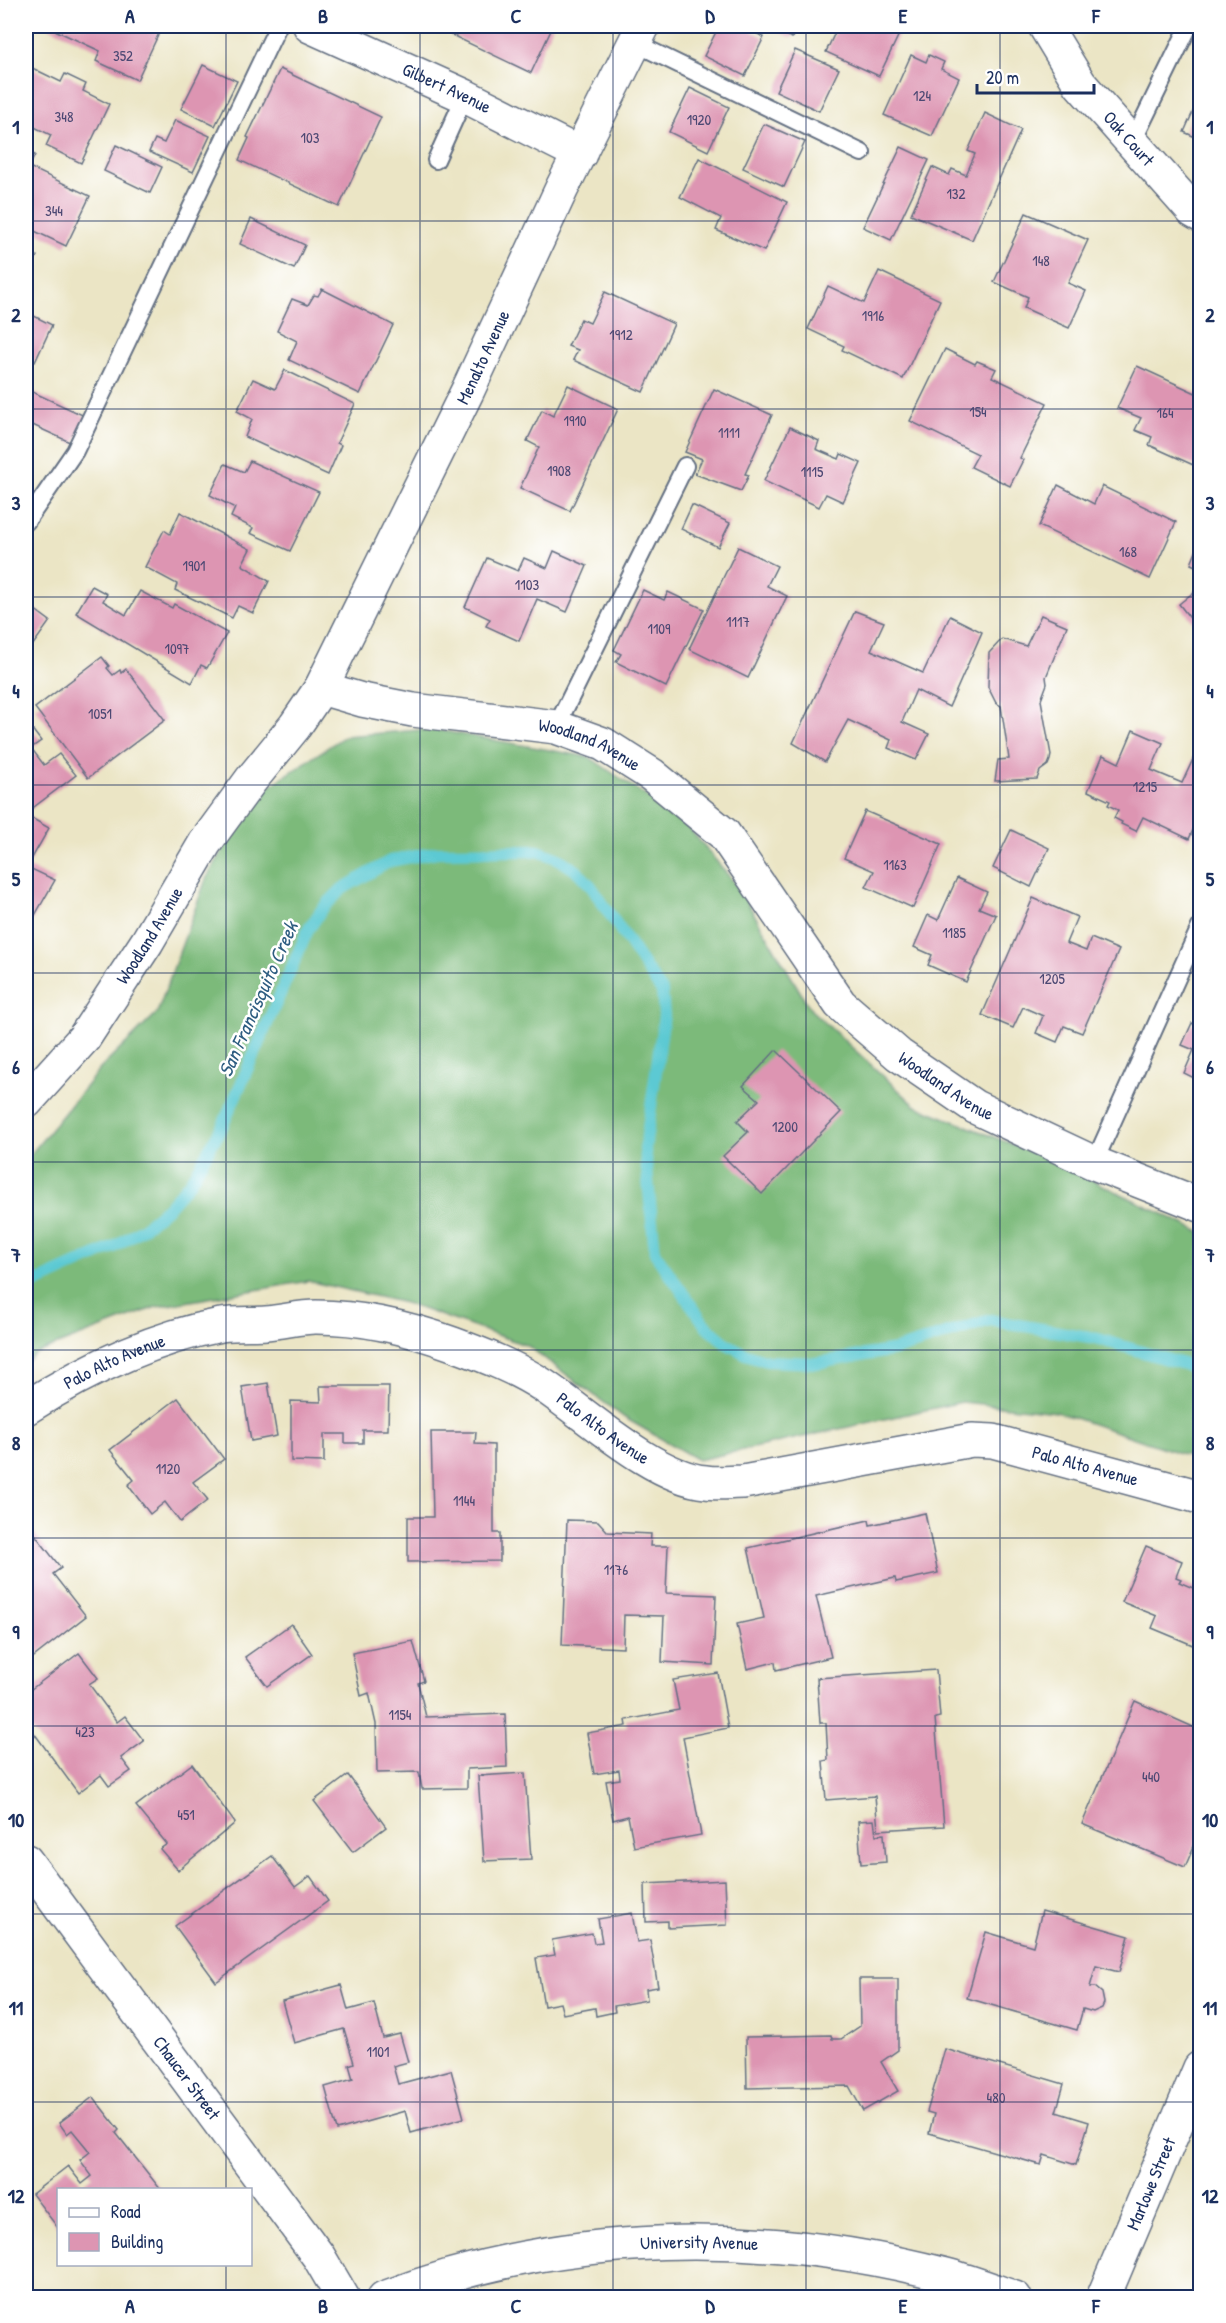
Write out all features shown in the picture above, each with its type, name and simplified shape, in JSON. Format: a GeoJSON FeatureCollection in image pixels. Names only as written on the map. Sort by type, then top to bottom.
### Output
{"type":"FeatureCollection","features":[{"type":"Feature","properties":{"kind":"street","name":"Gilbert Avenue"},"geometry":{"type":"LineString","coordinates":[[310,26],[465,96],[580,154]]}},
{"type":"Feature","properties":{"kind":"street","name":"Oak Court"},"geometry":{"type":"LineString","coordinates":[[1045,26],[1080,84],[1193,211],[1200,215]]}},
{"type":"Feature","properties":{"kind":"street","name":"Menalto Avenue"},"geometry":{"type":"LineString","coordinates":[[321,688],[468,390],[562,188],[639,34]]}},
{"type":"Feature","properties":{"kind":"street","name":"Woodland Avenue"},"geometry":{"type":"LineString","coordinates":[[26,1102],[84,1038],[147,942],[205,843],[251,780],[295,726],[321,688],[362,700],[412,710],[556,727],[603,744],[652,775],[724,834],[840,1004],[898,1055],[975,1107],[1094,1163],[1200,1205]]}},
{"type":"Feature","properties":{"kind":"street","name":"Palo Alto Avenue"},"geometry":{"type":"LineString","coordinates":[[26,1408],[63,1385],[115,1360],[172,1338],[222,1325],[267,1323],[315,1316],[375,1321],[429,1335],[481,1354],[541,1384],[637,1454],[670,1473],[705,1482],[742,1482],[972,1440],[993,1442],[1200,1497]]}},
{"type":"Feature","properties":{"kind":"street","name":"Chaucer Street"},"geometry":{"type":"LineString","coordinates":[[26,1861],[320,2257],[343,2298]]}},
{"type":"Feature","properties":{"kind":"street","name":"Marlowe Street"},"geometry":{"type":"LineString","coordinates":[[1103,2298],[1200,2068]]}},
{"type":"Feature","properties":{"kind":"street","name":"University Avenue"},"geometry":{"type":"LineString","coordinates":[[384,2298],[470,2270],[538,2255],[604,2246],[673,2242],[742,2242],[869,2258],[947,2275],[1015,2298]]}},
{"type":"Feature","properties":{"kind":"lane"},"geometry":{"type":"LineString","coordinates":[[26,522],[75,451],[279,26]]}},
{"type":"Feature","properties":{"kind":"lane"},"geometry":{"type":"LineString","coordinates":[[1133,141],[1189,26]]}},
{"type":"Feature","properties":{"kind":"lane"},"geometry":{"type":"LineString","coordinates":[[639,34],[862,153]]}},
{"type":"Feature","properties":{"kind":"lane"},"geometry":{"type":"LineString","coordinates":[[436,159],[465,96]]}},
{"type":"Feature","properties":{"kind":"lane"},"geometry":{"type":"LineString","coordinates":[[556,727],[685,466]]}},
{"type":"Feature","properties":{"kind":"lane"},"geometry":{"type":"LineString","coordinates":[[1094,1163],[1200,927]]}},
{"type":"Feature","properties":{"kind":"green space"},"geometry":{"type":"Polygon","coordinates":[[[432,729],[589,757],[684,822],[738,887],[811,1010],[916,1106],[1049,1159],[1200,1232],[1200,1460],[1057,1412],[962,1402],[698,1460],[625,1418],[528,1346],[405,1303],[308,1281],[156,1307],[34,1354],[26,1362],[26,1160],[100,1069],[157,1013],[206,879],[255,796],[345,736],[432,729]]]}},
{"type":"Feature","properties":{"kind":"building"},"geometry":{"type":"Polygon","coordinates":[[[46,26],[154,26],[161,29],[137,80],[96,61],[100,51],[46,26]]]}},
{"type":"Feature","properties":{"kind":"building"},"geometry":{"type":"Polygon","coordinates":[[[433,26],[553,26],[531,73],[433,26]]]}},
{"type":"Feature","properties":{"kind":"building"},"geometry":{"type":"Polygon","coordinates":[[[719,26],[741,26],[764,37],[745,76],[704,56],[719,26]]]}},
{"type":"Feature","properties":{"kind":"building"},"geometry":{"type":"Polygon","coordinates":[[[766,26],[798,26],[792,38],[766,26]]]}},
{"type":"Feature","properties":{"kind":"building"},"geometry":{"type":"Polygon","coordinates":[[[838,26],[903,26],[879,76],[826,52],[838,26]]]}},
{"type":"Feature","properties":{"kind":"building"},"geometry":{"type":"Polygon","coordinates":[[[795,50],[839,69],[819,111],[776,91],[795,50]]]}},
{"type":"Feature","properties":{"kind":"building"},"geometry":{"type":"Polygon","coordinates":[[[911,55],[926,62],[929,55],[944,62],[941,69],[959,78],[932,136],[884,115],[911,55]]]}},
{"type":"Feature","properties":{"kind":"building"},"geometry":{"type":"Polygon","coordinates":[[[26,65],[61,82],[65,74],[86,84],[83,91],[109,104],[81,163],[46,146],[51,135],[26,123],[26,110],[31,98],[26,95],[26,65]]]}},
{"type":"Feature","properties":{"kind":"building"},"geometry":{"type":"Polygon","coordinates":[[[203,65],[237,81],[215,126],[181,109],[203,65]]]}},
{"type":"Feature","properties":{"kind":"building"},"geometry":{"type":"Polygon","coordinates":[[[280,69],[381,117],[339,207],[239,160],[249,138],[247,137],[280,69]]]}},
{"type":"Feature","properties":{"kind":"building"},"geometry":{"type":"Polygon","coordinates":[[[690,88],[729,107],[708,151],[669,132],[690,88]]]}},
{"type":"Feature","properties":{"kind":"building"},"geometry":{"type":"Polygon","coordinates":[[[1200,96],[1200,139],[1184,132],[1200,96]]]}},
{"type":"Feature","properties":{"kind":"building"},"geometry":{"type":"Polygon","coordinates":[[[985,113],[1021,130],[972,240],[911,214],[932,167],[949,175],[952,169],[966,175],[975,154],[968,151],[985,113]]]}},
{"type":"Feature","properties":{"kind":"building"},"geometry":{"type":"Polygon","coordinates":[[[175,120],[210,136],[193,172],[149,152],[155,139],[164,143],[175,120]]]}},
{"type":"Feature","properties":{"kind":"building"},"geometry":{"type":"Polygon","coordinates":[[[764,124],[805,142],[784,187],[743,168],[764,124]]]}},
{"type":"Feature","properties":{"kind":"building"},"geometry":{"type":"Polygon","coordinates":[[[116,145],[162,167],[150,193],[104,171],[116,145]]]}},
{"type":"Feature","properties":{"kind":"building"},"geometry":{"type":"Polygon","coordinates":[[[901,147],[929,160],[891,240],[863,227],[901,147]]]}},
{"type":"Feature","properties":{"kind":"building"},"geometry":{"type":"Polygon","coordinates":[[[26,151],[35,155],[29,167],[90,196],[66,246],[26,227],[26,151]]]}},
{"type":"Feature","properties":{"kind":"building"},"geometry":{"type":"Polygon","coordinates":[[[699,158],[787,202],[764,251],[716,230],[721,218],[680,197],[699,158]]]}},
{"type":"Feature","properties":{"kind":"building"},"geometry":{"type":"Polygon","coordinates":[[[1026,213],[1088,240],[1068,283],[1086,291],[1069,328],[1024,308],[1028,297],[994,282],[1026,213]]]}},
{"type":"Feature","properties":{"kind":"building"},"geometry":{"type":"Polygon","coordinates":[[[251,219],[305,245],[294,269],[240,244],[251,219]]]}},
{"type":"Feature","properties":{"kind":"building"},"geometry":{"type":"Polygon","coordinates":[[[26,251],[37,256],[26,280],[26,251]]]}},
{"type":"Feature","properties":{"kind":"building"},"geometry":{"type":"Polygon","coordinates":[[[879,271],[940,300],[903,379],[842,350],[844,346],[808,329],[828,286],[864,303],[879,271]]]}},
{"type":"Feature","properties":{"kind":"building"},"geometry":{"type":"Polygon","coordinates":[[[322,289],[393,325],[360,394],[289,360],[297,341],[277,331],[292,299],[308,305],[314,295],[318,296],[322,289]]]}},
{"type":"Feature","properties":{"kind":"building"},"geometry":{"type":"Polygon","coordinates":[[[605,292],[674,324],[643,392],[573,360],[578,350],[568,346],[581,319],[590,323],[605,292]]]}},
{"type":"Feature","properties":{"kind":"building"},"geometry":{"type":"Polygon","coordinates":[[[26,312],[52,325],[35,362],[26,358],[26,312]]]}},
{"type":"Feature","properties":{"kind":"building"},"geometry":{"type":"Polygon","coordinates":[[[945,349],[975,364],[977,361],[996,369],[992,377],[1047,403],[1020,458],[1023,460],[1010,486],[971,467],[978,454],[910,421],[945,349]]]}},
{"type":"Feature","properties":{"kind":"building"},"geometry":{"type":"Polygon","coordinates":[[[1137,366],[1200,395],[1200,468],[1149,445],[1152,437],[1135,430],[1141,418],[1117,408],[1137,366]]]}},
{"type":"Feature","properties":{"kind":"building"},"geometry":{"type":"Polygon","coordinates":[[[285,370],[355,404],[337,443],[341,445],[328,475],[245,437],[252,419],[237,411],[253,379],[275,389],[285,370]]]}},
{"type":"Feature","properties":{"kind":"building"},"geometry":{"type":"Polygon","coordinates":[[[568,385],[618,409],[570,511],[520,488],[539,447],[527,441],[542,410],[553,416],[568,385]]]}},
{"type":"Feature","properties":{"kind":"building"},"geometry":{"type":"Polygon","coordinates":[[[26,389],[87,417],[74,444],[26,422],[26,389]]]}},
{"type":"Feature","properties":{"kind":"building"},"geometry":{"type":"Polygon","coordinates":[[[714,389],[772,415],[745,474],[749,475],[741,491],[695,474],[702,459],[685,452],[714,389]]]}},
{"type":"Feature","properties":{"kind":"building"},"geometry":{"type":"Polygon","coordinates":[[[790,427],[819,441],[816,449],[839,459],[841,454],[861,463],[843,502],[826,494],[819,507],[764,481],[790,427]]]}},
{"type":"Feature","properties":{"kind":"building"},"geometry":{"type":"Polygon","coordinates":[[[250,461],[319,492],[290,551],[250,533],[253,528],[231,517],[235,508],[210,495],[225,464],[244,472],[250,461]]]}},
{"type":"Feature","properties":{"kind":"building"},"geometry":{"type":"Polygon","coordinates":[[[1058,485],[1094,504],[1102,486],[1176,522],[1150,579],[1039,526],[1058,485]]]}},
{"type":"Feature","properties":{"kind":"building"},"geometry":{"type":"Polygon","coordinates":[[[692,505],[730,523],[718,547],[681,529],[692,505]]]}},
{"type":"Feature","properties":{"kind":"building"},"geometry":{"type":"Polygon","coordinates":[[[180,512],[250,549],[242,565],[269,581],[253,613],[238,606],[232,618],[175,590],[177,584],[145,567],[164,530],[170,534],[180,512]]]}},
{"type":"Feature","properties":{"kind":"building"},"geometry":{"type":"Polygon","coordinates":[[[1200,542],[1200,568],[1191,564],[1200,542]]]}},
{"type":"Feature","properties":{"kind":"building"},"geometry":{"type":"Polygon","coordinates":[[[738,547],[777,566],[767,586],[787,596],[748,678],[689,649],[738,547]]]}},
{"type":"Feature","properties":{"kind":"building"},"geometry":{"type":"Polygon","coordinates":[[[554,551],[587,566],[567,612],[537,599],[519,641],[486,626],[490,619],[465,607],[487,558],[518,571],[524,558],[547,568],[554,551]]]}},
{"type":"Feature","properties":{"kind":"building"},"geometry":{"type":"Polygon","coordinates":[[[92,586],[107,594],[103,601],[126,615],[140,591],[172,608],[174,604],[227,633],[207,668],[201,665],[192,683],[76,613],[92,586]]]}},
{"type":"Feature","properties":{"kind":"building"},"geometry":{"type":"Polygon","coordinates":[[[1200,587],[1200,631],[1179,604],[1200,587]]]}},
{"type":"Feature","properties":{"kind":"building"},"geometry":{"type":"Polygon","coordinates":[[[643,590],[664,600],[668,592],[704,609],[666,687],[616,662],[621,654],[614,650],[643,590]]]}},
{"type":"Feature","properties":{"kind":"building"},"geometry":{"type":"Polygon","coordinates":[[[26,603],[50,621],[30,649],[26,646],[26,603]]]}},
{"type":"Feature","properties":{"kind":"building"},"geometry":{"type":"Polygon","coordinates":[[[855,611],[884,622],[871,650],[923,673],[950,616],[982,632],[949,707],[916,690],[902,722],[929,734],[916,760],[888,748],[891,740],[848,720],[825,762],[793,743],[855,611]]]}},
{"type":"Feature","properties":{"kind":"building"},"geometry":{"type":"Polygon","coordinates":[[[1041,615],[1067,626],[1046,677],[1047,684],[1041,700],[1050,760],[1048,765],[1040,771],[1037,779],[995,781],[998,760],[1009,759],[1001,706],[996,703],[988,687],[989,653],[1002,639],[1026,646],[1041,615]]]}},
{"type":"Feature","properties":{"kind":"building"},"geometry":{"type":"Polygon","coordinates":[[[102,657],[113,675],[126,669],[165,720],[88,778],[35,708],[102,657]]]}},
{"type":"Feature","properties":{"kind":"building"},"geometry":{"type":"Polygon","coordinates":[[[28,724],[41,741],[31,748],[44,765],[59,754],[76,775],[30,810],[26,804],[26,726],[28,724]]]}},
{"type":"Feature","properties":{"kind":"building"},"geometry":{"type":"Polygon","coordinates":[[[1133,730],[1163,743],[1151,770],[1182,783],[1195,755],[1200,758],[1200,814],[1189,839],[1143,817],[1136,831],[1121,824],[1122,822],[1114,818],[1118,810],[1108,805],[1110,801],[1088,791],[1103,755],[1119,763],[1133,730]]]}},
{"type":"Feature","properties":{"kind":"building"},"geometry":{"type":"Polygon","coordinates":[[[865,811],[941,844],[913,908],[866,887],[874,871],[844,858],[865,811]]]}},
{"type":"Feature","properties":{"kind":"building"},"geometry":{"type":"Polygon","coordinates":[[[26,815],[49,828],[27,867],[55,880],[26,931],[26,815]]]}},
{"type":"Feature","properties":{"kind":"building"},"geometry":{"type":"Polygon","coordinates":[[[1011,830],[1049,848],[1031,887],[993,868],[1011,830]]]}},
{"type":"Feature","properties":{"kind":"building"},"geometry":{"type":"Polygon","coordinates":[[[957,878],[987,892],[979,908],[996,915],[966,982],[928,965],[932,955],[914,947],[928,915],[938,920],[957,878]]]}},
{"type":"Feature","properties":{"kind":"building"},"geometry":{"type":"Polygon","coordinates":[[[1033,898],[1077,917],[1066,943],[1086,951],[1091,938],[1119,950],[1082,1033],[1064,1026],[1057,1042],[1036,1033],[1043,1016],[1023,1007],[1013,1028],[982,1015],[1033,898]]]}},
{"type":"Feature","properties":{"kind":"building"},"geometry":{"type":"Polygon","coordinates":[[[1192,1023],[1200,1027],[1200,1081],[1184,1073],[1194,1050],[1182,1045],[1192,1023]]]}},
{"type":"Feature","properties":{"kind":"building"},"geometry":{"type":"Polygon","coordinates":[[[776,1050],[841,1112],[762,1194],[723,1156],[748,1132],[737,1121],[759,1100],[743,1086],[776,1050]]]}},
{"type":"Feature","properties":{"kind":"building"},"geometry":{"type":"Polygon","coordinates":[[[268,1383],[277,1436],[251,1441],[242,1387],[268,1383]]]}},
{"type":"Feature","properties":{"kind":"building"},"geometry":{"type":"Polygon","coordinates":[[[320,1386],[389,1386],[388,1430],[363,1430],[363,1443],[345,1443],[345,1434],[324,1434],[324,1462],[291,1461],[291,1401],[321,1402],[320,1386]]]}},
{"type":"Feature","properties":{"kind":"building"},"geometry":{"type":"Polygon","coordinates":[[[178,1398],[224,1459],[193,1482],[208,1500],[180,1522],[165,1502],[150,1514],[128,1485],[134,1480],[110,1450],[178,1398]]]}},
{"type":"Feature","properties":{"kind":"building"},"geometry":{"type":"Polygon","coordinates":[[[431,1432],[476,1432],[475,1444],[494,1445],[494,1533],[500,1533],[500,1561],[408,1562],[408,1517],[433,1517],[431,1432]]]}},
{"type":"Feature","properties":{"kind":"building"},"geometry":{"type":"Polygon","coordinates":[[[925,1513],[938,1573],[896,1582],[895,1578],[816,1596],[831,1657],[776,1670],[775,1662],[747,1669],[737,1624],[764,1618],[748,1548],[869,1520],[870,1525],[925,1513]]]}},
{"type":"Feature","properties":{"kind":"building"},"geometry":{"type":"Polygon","coordinates":[[[567,1520],[598,1521],[608,1532],[651,1534],[650,1546],[668,1546],[666,1593],[716,1595],[713,1665],[662,1662],[664,1616],[624,1615],[623,1648],[562,1645],[567,1520]]]}},
{"type":"Feature","properties":{"kind":"building"},"geometry":{"type":"Polygon","coordinates":[[[26,1523],[61,1568],[53,1574],[86,1616],[26,1663],[26,1523]]]}},
{"type":"Feature","properties":{"kind":"building"},"geometry":{"type":"Polygon","coordinates":[[[1146,1546],[1182,1561],[1176,1577],[1181,1579],[1179,1582],[1200,1591],[1200,1648],[1152,1628],[1157,1616],[1122,1602],[1146,1546]]]}},
{"type":"Feature","properties":{"kind":"building"},"geometry":{"type":"Polygon","coordinates":[[[291,1624],[312,1654],[267,1686],[245,1657],[291,1624]]]}},
{"type":"Feature","properties":{"kind":"building"},"geometry":{"type":"Polygon","coordinates":[[[413,1641],[424,1681],[418,1683],[426,1717],[505,1714],[507,1767],[467,1769],[467,1788],[422,1789],[419,1772],[377,1773],[376,1724],[369,1693],[361,1696],[352,1653],[413,1641]]]}},
{"type":"Feature","properties":{"kind":"building"},"geometry":{"type":"Polygon","coordinates":[[[79,1653],[98,1678],[89,1684],[117,1722],[125,1716],[144,1741],[121,1758],[131,1771],[109,1786],[101,1775],[78,1793],[26,1722],[26,1693],[79,1653]]]}},
{"type":"Feature","properties":{"kind":"building"},"geometry":{"type":"Polygon","coordinates":[[[936,1670],[940,1717],[935,1718],[944,1826],[878,1830],[875,1796],[826,1800],[823,1761],[828,1760],[826,1723],[820,1723],[817,1678],[936,1670]]]}},
{"type":"Feature","properties":{"kind":"building"},"geometry":{"type":"Polygon","coordinates":[[[718,1673],[728,1728],[683,1737],[701,1835],[634,1847],[628,1816],[613,1820],[606,1781],[620,1779],[619,1770],[594,1774],[587,1733],[627,1726],[626,1720],[679,1710],[673,1680],[718,1673]]]}},
{"type":"Feature","properties":{"kind":"building"},"geometry":{"type":"Polygon","coordinates":[[[1135,1701],[1200,1730],[1200,1832],[1185,1867],[1082,1824],[1135,1701]]]}},
{"type":"Feature","properties":{"kind":"building"},"geometry":{"type":"Polygon","coordinates":[[[192,1764],[235,1823],[178,1870],[160,1849],[167,1844],[136,1806],[192,1764]]]}},
{"type":"Feature","properties":{"kind":"building"},"geometry":{"type":"Polygon","coordinates":[[[525,1773],[531,1859],[484,1861],[478,1776],[525,1773]]]}},
{"type":"Feature","properties":{"kind":"building"},"geometry":{"type":"Polygon","coordinates":[[[348,1775],[386,1827],[353,1852],[314,1801],[348,1775]]]}},
{"type":"Feature","properties":{"kind":"building"},"geometry":{"type":"Polygon","coordinates":[[[874,1820],[876,1835],[884,1834],[886,1862],[861,1864],[858,1821],[874,1820]]]}},
{"type":"Feature","properties":{"kind":"building"},"geometry":{"type":"Polygon","coordinates":[[[272,1856],[295,1887],[310,1876],[328,1901],[216,1982],[175,1926],[272,1856]]]}},
{"type":"Feature","properties":{"kind":"building"},"geometry":{"type":"Polygon","coordinates":[[[725,1880],[727,1925],[668,1928],[668,1921],[646,1922],[645,1884],[725,1880]]]}},
{"type":"Feature","properties":{"kind":"building"},"geometry":{"type":"Polygon","coordinates":[[[1042,1911],[1129,1936],[1119,1972],[1096,1966],[1090,1987],[1095,1987],[1102,1993],[1104,2003],[1102,2008],[1093,2012],[1083,2009],[1077,2030],[967,1998],[986,1932],[1033,1946],[1042,1911]]]}},
{"type":"Feature","properties":{"kind":"building"},"geometry":{"type":"Polygon","coordinates":[[[632,1913],[637,1942],[650,1940],[658,1987],[646,1989],[647,2000],[614,2006],[615,2012],[596,2016],[595,2008],[563,2014],[560,2003],[544,2006],[536,1958],[555,1955],[552,1940],[592,1933],[594,1943],[602,1942],[598,1919],[632,1913]]]}},
{"type":"Feature","properties":{"kind":"building"},"geometry":{"type":"Polygon","coordinates":[[[859,1979],[898,1979],[898,2050],[881,2062],[898,2091],[863,2111],[849,2086],[747,2088],[746,2037],[831,2035],[832,2039],[841,2039],[860,2026],[859,1979]]]}},
{"type":"Feature","properties":{"kind":"building"},"geometry":{"type":"Polygon","coordinates":[[[341,1985],[348,2010],[374,2003],[383,2038],[400,2034],[408,2062],[393,2066],[398,2084],[451,2070],[464,2118],[411,2133],[405,2111],[337,2130],[325,2087],[353,2079],[349,2065],[354,2063],[344,2029],[294,2043],[282,2001],[341,1985]]]}},
{"type":"Feature","properties":{"kind":"building"},"geometry":{"type":"Polygon","coordinates":[[[945,2049],[1064,2084],[1056,2112],[1089,2122],[1076,2165],[1044,2155],[1041,2165],[929,2133],[934,2114],[927,2112],[945,2049]]]}},
{"type":"Feature","properties":{"kind":"building"},"geometry":{"type":"Polygon","coordinates":[[[93,2097],[119,2130],[116,2133],[159,2188],[57,2188],[57,2227],[32,2194],[68,2166],[82,2184],[92,2176],[80,2160],[90,2152],[72,2130],[67,2134],[59,2123],[93,2097]]]}},
{"type":"Feature","properties":{"kind":"waterway","name":"San Francisquito Creek"},"geometry":{"type":"LineString","coordinates":[[26,1287],[114,1247],[142,1229],[168,1207],[190,1182],[223,1125],[308,930],[323,908],[342,889],[390,861],[437,852],[538,851],[559,859],[577,871],[591,886],[662,992],[664,1015],[645,1149],[655,1253],[706,1326],[727,1344],[767,1361],[817,1363],[896,1350],[990,1320],[1095,1338],[1200,1369]]}}]}
